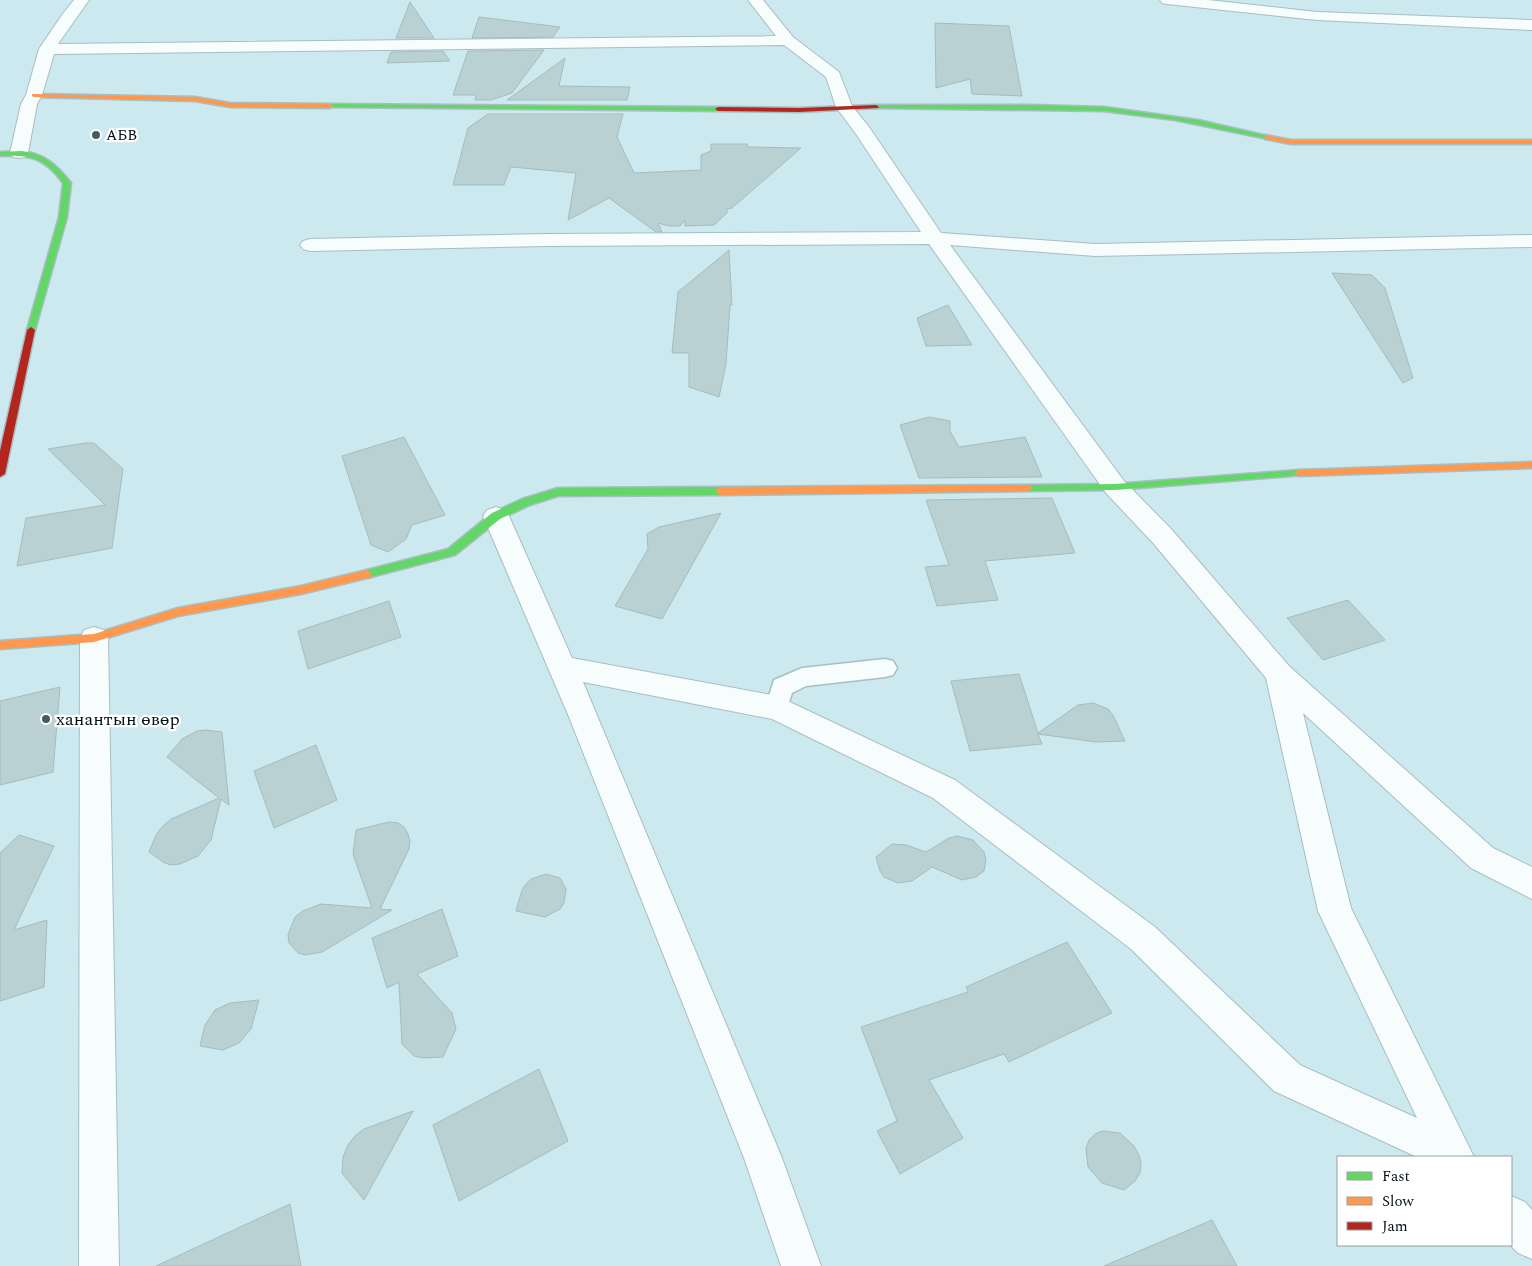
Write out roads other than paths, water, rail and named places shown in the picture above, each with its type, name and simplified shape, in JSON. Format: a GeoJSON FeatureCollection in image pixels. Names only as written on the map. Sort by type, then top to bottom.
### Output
{"type":"FeatureCollection","features":[{"type":"Feature","properties":{"kind":"street"},"geometry":{"type":"LineString","coordinates":[[19,152],[29,104],[34,94],[47,49],[67,18],[82,0]]}},
{"type":"Feature","properties":{"kind":"street"},"geometry":{"type":"LineString","coordinates":[[755,0],[788,40],[833,74],[844,107],[863,131],[935,238],[1115,487],[1163,537],[1279,674],[1482,858],[1532,884]]}},
{"type":"Feature","properties":{"kind":"street"},"geometry":{"type":"LineString","coordinates":[[1167,0],[1317,16],[1532,25]]}},
{"type":"Feature","properties":{"kind":"street"},"geometry":{"type":"LineString","coordinates":[[47,49],[788,40]]}},
{"type":"Feature","properties":{"kind":"street"},"geometry":{"type":"LineString","coordinates":[[34,94],[195,98],[230,105],[268,106],[622,107],[799,110],[844,107],[1082,108],[1137,112],[1228,128],[1291,142],[1532,142]]}},
{"type":"Feature","properties":{"kind":"street"},"geometry":{"type":"LineString","coordinates":[[0,154],[19,152],[41,156],[55,165],[67,183],[63,217],[27,344],[0,474]]}},
{"type":"Feature","properties":{"kind":"street"},"geometry":{"type":"LineString","coordinates":[[310,245],[548,240],[935,238],[1095,250],[1532,241]]}},
{"type":"Feature","properties":{"kind":"street"},"geometry":{"type":"LineString","coordinates":[[0,645],[94,638],[178,612],[301,590],[415,563],[451,552],[496,516],[526,502],[558,492],[1115,487],[1324,471],[1532,464]]}},
{"type":"Feature","properties":{"kind":"street"},"geometry":{"type":"LineString","coordinates":[[496,516],[562,667],[763,1158],[801,1266]]}},
{"type":"Feature","properties":{"kind":"street"},"geometry":{"type":"LineString","coordinates":[[94,638],[99,1266]]}},
{"type":"Feature","properties":{"kind":"street"},"geometry":{"type":"LineString","coordinates":[[562,667],[777,708],[944,789],[1143,938],[1287,1078],[1454,1156]]}},
{"type":"Feature","properties":{"kind":"street"},"geometry":{"type":"LineString","coordinates":[[1279,674],[1334,911],[1454,1156]]}},
{"type":"Feature","properties":{"kind":"street"},"geometry":{"type":"LineString","coordinates":[[1512,1217],[1532,1239]]}},
{"type":"Feature","properties":{"kind":"lane"},"geometry":{"type":"LineString","coordinates":[[777,708],[782,686],[802,677],[885,668]]}},
{"type":"Feature","properties":{"kind":"place","name":"АБВ"},"geometry":{"type":"Point","coordinates":[96,135]}},
{"type":"Feature","properties":{"kind":"place","name":"ханантын өвөр"},"geometry":{"type":"Point","coordinates":[46,719]}}]}
